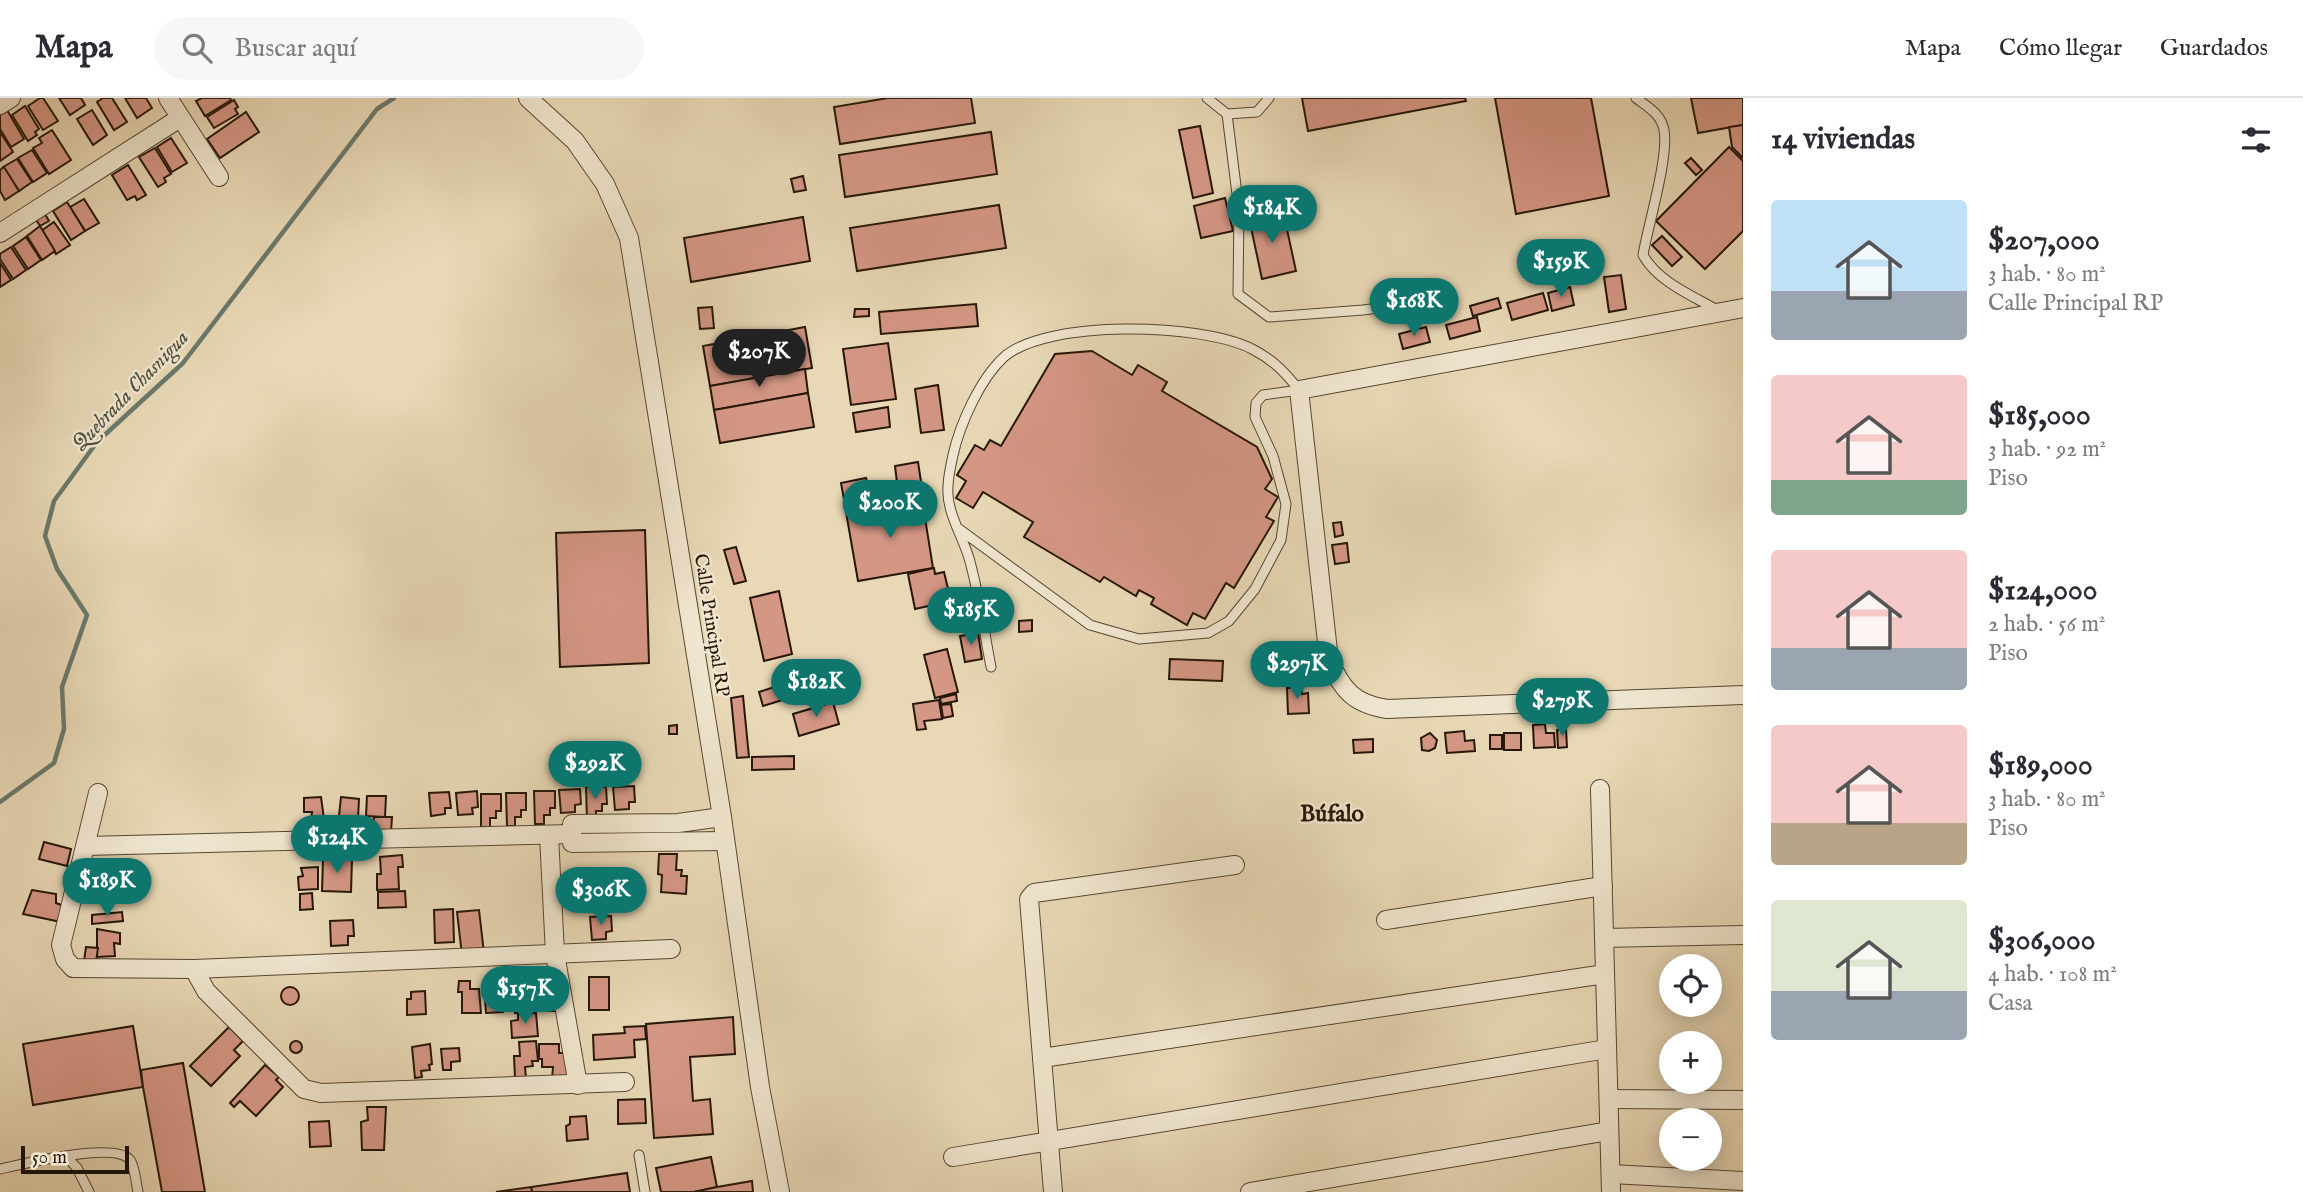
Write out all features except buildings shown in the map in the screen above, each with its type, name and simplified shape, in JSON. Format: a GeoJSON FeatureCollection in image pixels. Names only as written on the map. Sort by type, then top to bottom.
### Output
{"type":"FeatureCollection","features":[{"type":"Feature","properties":{"kind":"street"},"geometry":{"type":"LineString","coordinates":[[0,105],[11,98]]}},
{"type":"Feature","properties":{"kind":"street"},"geometry":{"type":"LineString","coordinates":[[168,98],[219,177]]}},
{"type":"Feature","properties":{"kind":"street","name":"Calle Principal RP"},"geometry":{"type":"LineString","coordinates":[[528,98],[575,141],[605,184],[629,239],[722,817],[760,1087],[780,1192]]}},
{"type":"Feature","properties":{"kind":"street"},"geometry":{"type":"LineString","coordinates":[[0,233],[180,118]]}},
{"type":"Feature","properties":{"kind":"street"},"geometry":{"type":"LineString","coordinates":[[1743,308],[1298,390],[1329,660],[1338,679],[1351,696],[1368,706],[1387,709],[1743,695]]}},
{"type":"Feature","properties":{"kind":"street"},"geometry":{"type":"LineString","coordinates":[[1600,789],[1611,1183],[1743,1181]]}},
{"type":"Feature","properties":{"kind":"street"},"geometry":{"type":"LineString","coordinates":[[98,793],[61,944],[65,959],[73,968],[194,969],[671,949]]}},
{"type":"Feature","properties":{"kind":"street"},"geometry":{"type":"LineString","coordinates":[[86,846],[572,834],[722,817]]}},
{"type":"Feature","properties":{"kind":"street"},"geometry":{"type":"LineString","coordinates":[[572,834],[725,841]]}},
{"type":"Feature","properties":{"kind":"street"},"geometry":{"type":"LineString","coordinates":[[549,835],[555,954],[578,1084]]}},
{"type":"Feature","properties":{"kind":"street"},"geometry":{"type":"LineString","coordinates":[[1053,1192],[1030,895],[1034,892],[1235,865]]}},
{"type":"Feature","properties":{"kind":"street"},"geometry":{"type":"LineString","coordinates":[[1386,920],[1603,886]]}},
{"type":"Feature","properties":{"kind":"street"},"geometry":{"type":"LineString","coordinates":[[1604,938],[1743,935]]}},
{"type":"Feature","properties":{"kind":"street"},"geometry":{"type":"LineString","coordinates":[[194,969],[206,991],[304,1089],[321,1093],[625,1082]]}},
{"type":"Feature","properties":{"kind":"street"},"geometry":{"type":"LineString","coordinates":[[1042,1058],[1605,974]]}},
{"type":"Feature","properties":{"kind":"street"},"geometry":{"type":"LineString","coordinates":[[953,1157],[1607,1049]]}},
{"type":"Feature","properties":{"kind":"street"},"geometry":{"type":"LineString","coordinates":[[1609,1099],[1743,1100]]}},
{"type":"Feature","properties":{"kind":"street"},"geometry":{"type":"LineString","coordinates":[[1250,1192],[1609,1131]]}},
{"type":"Feature","properties":{"kind":"lane"},"geometry":{"type":"LineString","coordinates":[[1207,98],[1227,114],[1257,112],[1269,98]]}},
{"type":"Feature","properties":{"kind":"lane"},"geometry":{"type":"LineString","coordinates":[[1636,98],[1655,111],[1664,128],[1665,149],[1643,255],[1649,267],[1659,275],[1721,312]]}},
{"type":"Feature","properties":{"kind":"lane"},"geometry":{"type":"LineString","coordinates":[[1227,114],[1239,210],[1238,294],[1269,317],[1363,310],[1449,299]]}},
{"type":"Feature","properties":{"kind":"lane"},"geometry":{"type":"LineString","coordinates":[[959,529],[1090,625],[1139,639],[1208,633],[1229,621],[1255,589],[1281,540],[1286,504],[1272,456],[1255,418],[1256,404],[1264,395],[1298,390],[1281,367],[1250,348],[1218,337],[1129,328],[1045,337],[1005,356],[978,388],[954,452],[948,489],[952,515],[969,559],[991,667]]}},
{"type":"Feature","properties":{"kind":"lane"},"geometry":{"type":"LineString","coordinates":[[0,1169],[66,1156],[113,1152],[131,1161],[138,1192]]}},
{"type":"Feature","properties":{"kind":"lane"},"geometry":{"type":"LineString","coordinates":[[639,1155],[645,1192]]}},
{"type":"Feature","properties":{"kind":"lane"},"geometry":{"type":"LineString","coordinates":[[66,1156],[77,1168],[89,1192]]}},
{"type":"Feature","properties":{"kind":"waterway","name":"Quebrada Chasnigua"},"geometry":{"type":"LineString","coordinates":[[0,802],[54,763],[64,729],[62,687],[87,615],[57,569],[45,536],[54,501],[97,442],[183,363],[377,109],[394,98]]}},
{"type":"Feature","properties":{"kind":"district","name":"Búfalo"},"geometry":{"type":"Point","coordinates":[1332,813]}}]}
